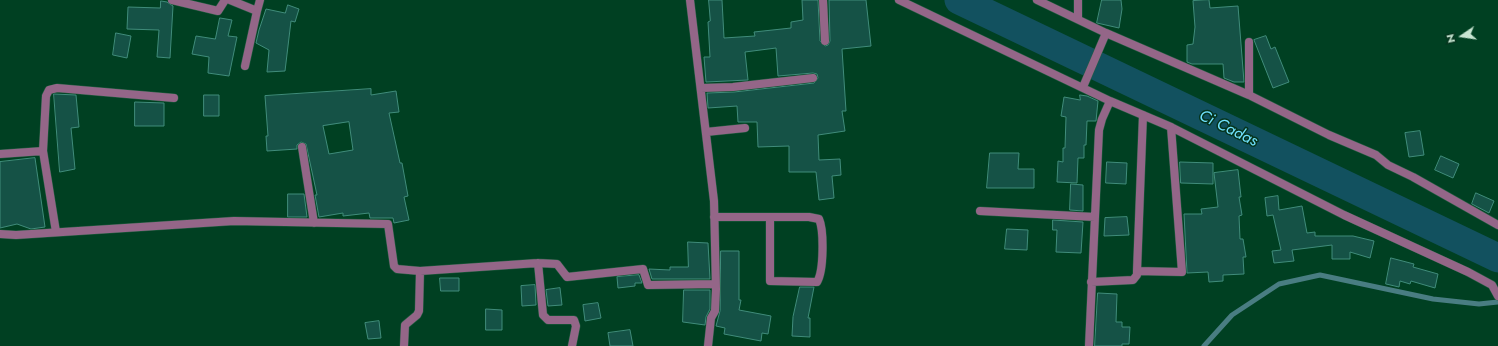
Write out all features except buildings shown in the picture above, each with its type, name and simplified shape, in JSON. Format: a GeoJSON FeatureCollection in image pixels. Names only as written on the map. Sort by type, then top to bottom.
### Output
{"type":"FeatureCollection","features":[{"type":"Feature","properties":{"kind":"street"},"geometry":{"type":"LineString","coordinates":[[172,0],[218,11],[225,0]]}},
{"type":"Feature","properties":{"kind":"street"},"geometry":{"type":"LineString","coordinates":[[230,0],[257,11]]}},
{"type":"Feature","properties":{"kind":"street"},"geometry":{"type":"LineString","coordinates":[[245,66],[260,0]]}},
{"type":"Feature","properties":{"kind":"street"},"geometry":{"type":"LineString","coordinates":[[690,0],[714,201],[715,311],[711,318],[708,346]]}},
{"type":"Feature","properties":{"kind":"street"},"geometry":{"type":"LineString","coordinates":[[823,0],[825,41]]}},
{"type":"Feature","properties":{"kind":"street"},"geometry":{"type":"LineString","coordinates":[[899,0],[1085,84],[1110,101],[1144,115],[1344,215],[1468,272],[1492,285],[1498,295]]}},
{"type":"Feature","properties":{"kind":"street"},"geometry":{"type":"LineString","coordinates":[[1037,0],[1078,19],[1104,37],[1249,95],[1329,135],[1376,155],[1388,165],[1414,177],[1498,225]]}},
{"type":"Feature","properties":{"kind":"street"},"geometry":{"type":"LineString","coordinates":[[1078,0],[1078,19]]}},
{"type":"Feature","properties":{"kind":"street"},"geometry":{"type":"LineString","coordinates":[[1085,84],[1104,37]]}},
{"type":"Feature","properties":{"kind":"street"},"geometry":{"type":"LineString","coordinates":[[1249,42],[1249,95]]}},
{"type":"Feature","properties":{"kind":"street"},"geometry":{"type":"LineString","coordinates":[[701,88],[733,87],[813,78]]}},
{"type":"Feature","properties":{"kind":"street"},"geometry":{"type":"LineString","coordinates":[[56,232],[43,151],[46,96],[49,90],[57,88],[174,98]]}},
{"type":"Feature","properties":{"kind":"street"},"geometry":{"type":"LineString","coordinates":[[1089,346],[1099,130],[1110,101]]}},
{"type":"Feature","properties":{"kind":"street"},"geometry":{"type":"LineString","coordinates":[[1092,282],[1133,280],[1137,275],[1144,115]]}},
{"type":"Feature","properties":{"kind":"street"},"geometry":{"type":"LineString","coordinates":[[706,132],[745,128]]}},
{"type":"Feature","properties":{"kind":"street"},"geometry":{"type":"LineString","coordinates":[[1137,271],[1182,272],[1171,128]]}},
{"type":"Feature","properties":{"kind":"street"},"geometry":{"type":"LineString","coordinates":[[302,148],[314,223]]}},
{"type":"Feature","properties":{"kind":"street"},"geometry":{"type":"LineString","coordinates":[[0,154],[43,151]]}},
{"type":"Feature","properties":{"kind":"street"},"geometry":{"type":"LineString","coordinates":[[980,210],[1095,217]]}},
{"type":"Feature","properties":{"kind":"street"},"geometry":{"type":"LineString","coordinates":[[714,217],[770,217],[818,219],[821,224],[822,253],[820,277],[817,282],[770,281],[770,217]]}},
{"type":"Feature","properties":{"kind":"street"},"geometry":{"type":"LineString","coordinates":[[0,234],[234,221],[388,224],[394,266],[397,269],[420,271],[538,263],[559,265],[564,275],[567,277],[643,269],[648,285],[715,284]]}},
{"type":"Feature","properties":{"kind":"street"},"geometry":{"type":"LineString","coordinates":[[538,263],[543,315],[548,320],[574,320],[576,326],[572,346]]}},
{"type":"Feature","properties":{"kind":"street"},"geometry":{"type":"LineString","coordinates":[[404,346],[405,325],[417,315],[419,311],[420,271]]}},
{"type":"Feature","properties":{"kind":"waterway","name":"Ci Cadas"},"geometry":{"type":"LineString","coordinates":[[959,0],[1498,258]]}},
{"type":"Feature","properties":{"kind":"waterway"},"geometry":{"type":"LineString","coordinates":[[1204,346],[1232,315],[1279,284],[1320,275],[1433,299],[1479,304],[1498,302]]}}]}
